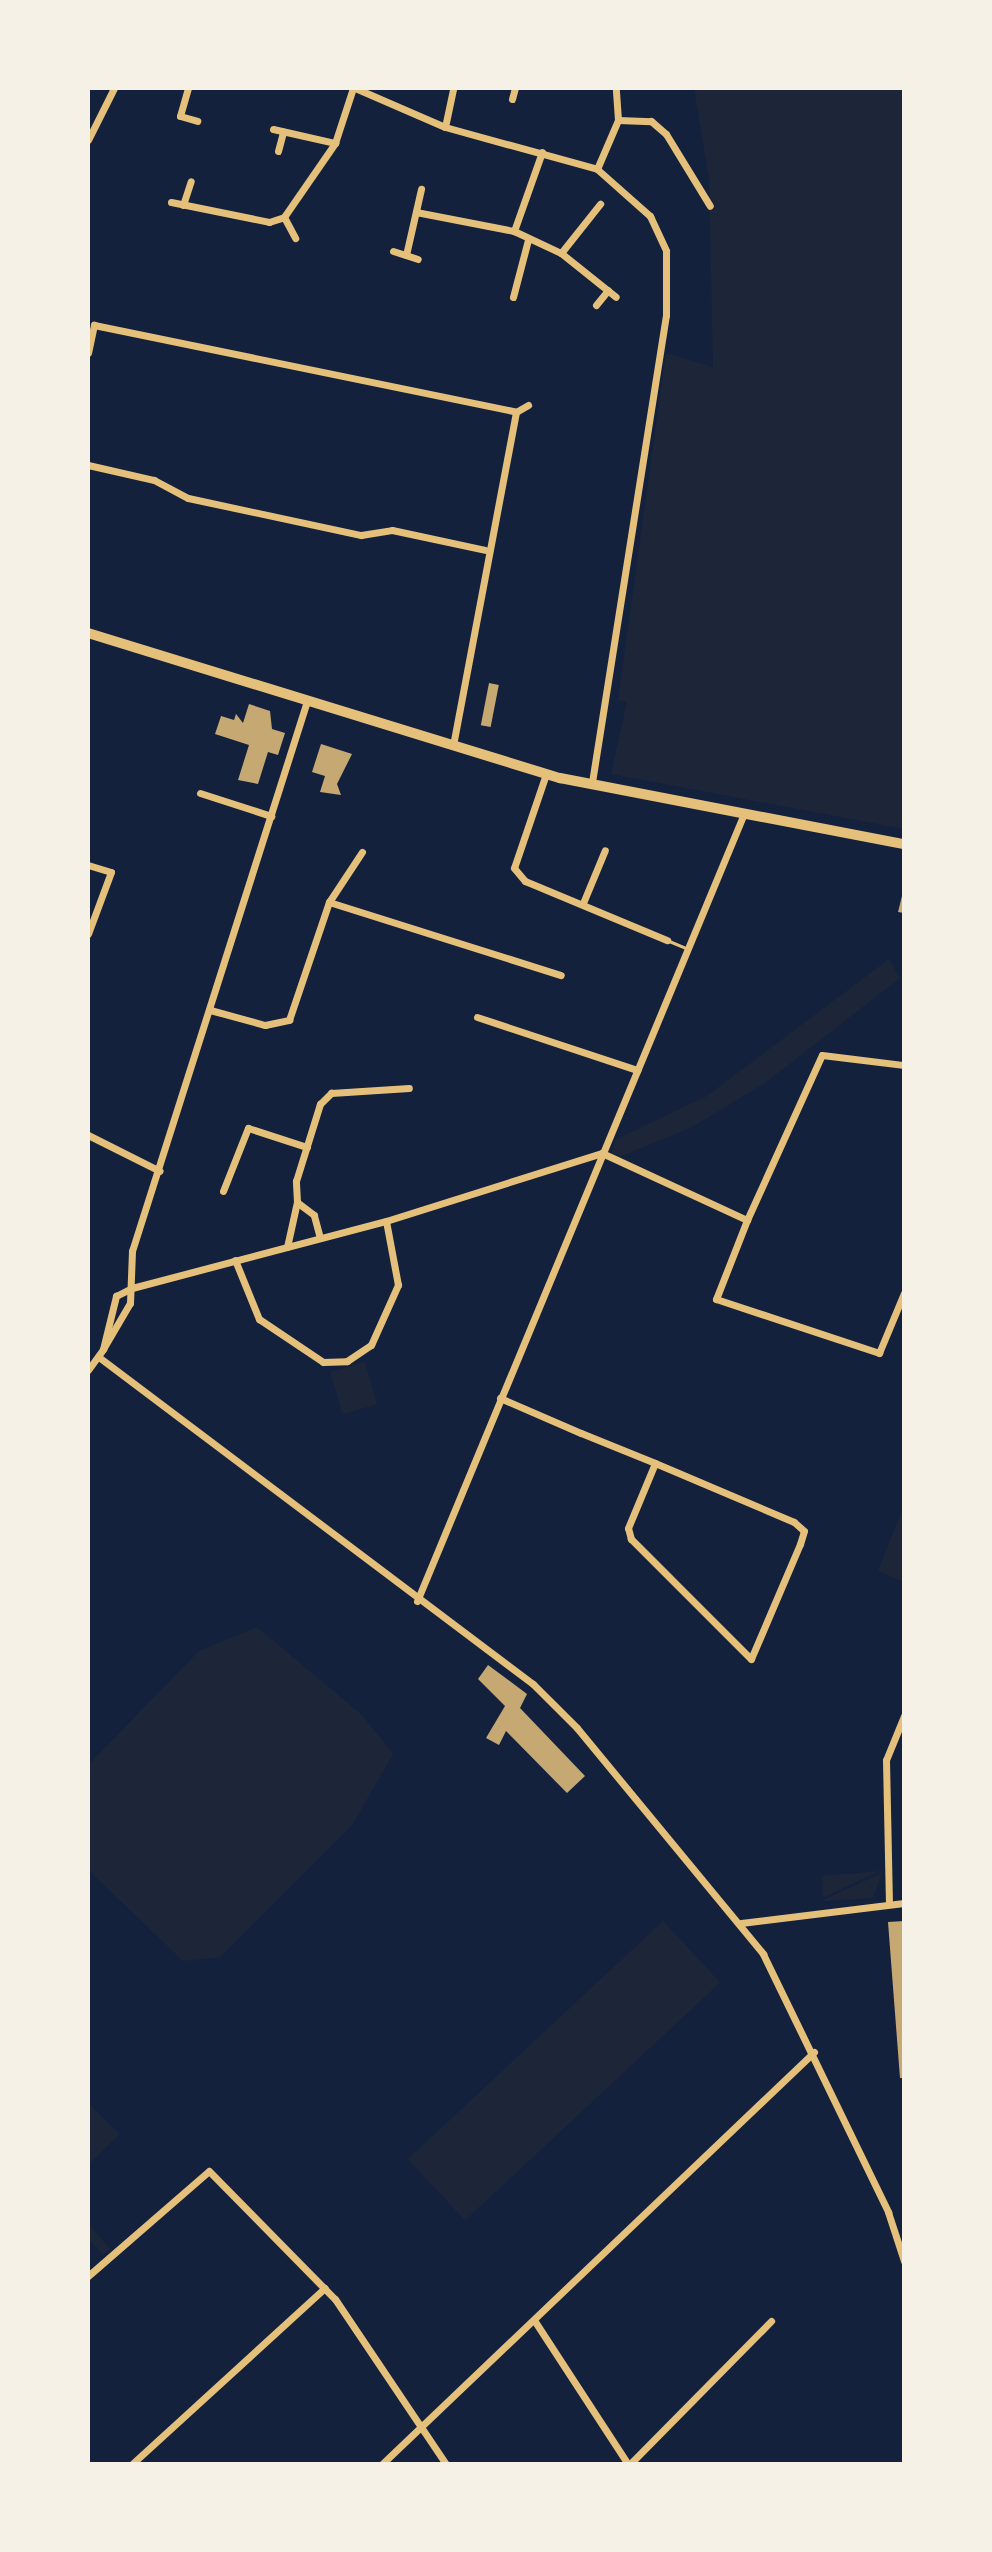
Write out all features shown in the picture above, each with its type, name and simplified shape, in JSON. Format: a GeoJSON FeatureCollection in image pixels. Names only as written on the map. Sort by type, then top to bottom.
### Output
{"type":"FeatureCollection","features":[{"type":"Feature","properties":{"kind":"main road"},"geometry":{"type":"LineString","coordinates":[[88,633],[546,774],[592,780],[743,816],[904,844]]}},
{"type":"Feature","properties":{"kind":"street"},"geometry":{"type":"LineString","coordinates":[[88,140],[114,88]]}},
{"type":"Feature","properties":{"kind":"street"},"geometry":{"type":"LineString","coordinates":[[180,116],[188,88]]}},
{"type":"Feature","properties":{"kind":"street"},"geometry":{"type":"LineString","coordinates":[[171,202],[269,222],[284,217],[335,143],[354,88],[445,127],[597,169],[650,216],[669,276],[592,780]]}},
{"type":"Feature","properties":{"kind":"street"},"geometry":{"type":"LineString","coordinates":[[445,127],[453,88]]}},
{"type":"Feature","properties":{"kind":"street"},"geometry":{"type":"LineString","coordinates":[[512,99],[515,88]]}},
{"type":"Feature","properties":{"kind":"street"},"geometry":{"type":"LineString","coordinates":[[597,169],[618,120],[616,88]]}},
{"type":"Feature","properties":{"kind":"street"},"geometry":{"type":"LineString","coordinates":[[168,114],[197,121]]}},
{"type":"Feature","properties":{"kind":"street"},"geometry":{"type":"LineString","coordinates":[[618,120],[651,121],[666,134],[710,206]]}},
{"type":"Feature","properties":{"kind":"street"},"geometry":{"type":"LineString","coordinates":[[273,129],[335,143]]}},
{"type":"Feature","properties":{"kind":"street"},"geometry":{"type":"LineString","coordinates":[[278,151],[283,132]]}},
{"type":"Feature","properties":{"kind":"street"},"geometry":{"type":"LineString","coordinates":[[514,231],[542,152]]}},
{"type":"Feature","properties":{"kind":"street"},"geometry":{"type":"LineString","coordinates":[[183,205],[191,181]]}},
{"type":"Feature","properties":{"kind":"street"},"geometry":{"type":"LineString","coordinates":[[406,255],[421,189]]}},
{"type":"Feature","properties":{"kind":"street"},"geometry":{"type":"LineString","coordinates":[[561,253],[600,204]]}},
{"type":"Feature","properties":{"kind":"street"},"geometry":{"type":"LineString","coordinates":[[416,212],[514,231],[561,253],[616,297]]}},
{"type":"Feature","properties":{"kind":"street"},"geometry":{"type":"LineString","coordinates":[[284,217],[295,238]]}},
{"type":"Feature","properties":{"kind":"street"},"geometry":{"type":"LineString","coordinates":[[513,297],[528,240]]}},
{"type":"Feature","properties":{"kind":"street"},"geometry":{"type":"LineString","coordinates":[[393,251],[418,259]]}},
{"type":"Feature","properties":{"kind":"street"},"geometry":{"type":"LineString","coordinates":[[596,305],[608,290]]}},
{"type":"Feature","properties":{"kind":"street"},"geometry":{"type":"LineString","coordinates":[[88,353],[91,324],[516,412],[528,405]]}},
{"type":"Feature","properties":{"kind":"street"},"geometry":{"type":"LineString","coordinates":[[453,745],[485,550],[516,412]]}},
{"type":"Feature","properties":{"kind":"street"},"geometry":{"type":"LineString","coordinates":[[88,465],[154,480],[188,498],[361,535],[392,530],[485,550]]}},
{"type":"Feature","properties":{"kind":"street"},"geometry":{"type":"LineString","coordinates":[[103,1349],[112,1343],[132,1288],[132,1251],[160,1171],[307,701]]}},
{"type":"Feature","properties":{"kind":"street"},"geometry":{"type":"LineString","coordinates":[[546,774],[514,868],[525,881],[667,940]]}},
{"type":"Feature","properties":{"kind":"street"},"geometry":{"type":"LineString","coordinates":[[200,793],[271,816]]}},
{"type":"Feature","properties":{"kind":"street"},"geometry":{"type":"LineString","coordinates":[[417,1601],[743,816]]}},
{"type":"Feature","properties":{"kind":"street"},"geometry":{"type":"LineString","coordinates":[[583,903],[605,850]]}},
{"type":"Feature","properties":{"kind":"street"},"geometry":{"type":"LineString","coordinates":[[210,1010],[265,1025],[289,1020],[329,902],[362,852]]}},
{"type":"Feature","properties":{"kind":"street"},"geometry":{"type":"LineString","coordinates":[[88,865],[111,872],[88,934]]}},
{"type":"Feature","properties":{"kind":"street"},"geometry":{"type":"LineString","coordinates":[[329,902],[561,975]]}},
{"type":"Feature","properties":{"kind":"street"},"geometry":{"type":"LineString","coordinates":[[477,1017],[637,1070]]}},
{"type":"Feature","properties":{"kind":"street"},"geometry":{"type":"LineString","coordinates":[[904,1065],[822,1055],[747,1220],[716,1299],[879,1353],[904,1293]]}},
{"type":"Feature","properties":{"kind":"street"},"geometry":{"type":"LineString","coordinates":[[287,1247],[307,1147],[331,1093],[409,1088]]}},
{"type":"Feature","properties":{"kind":"street"},"geometry":{"type":"LineString","coordinates":[[223,1191],[248,1128],[307,1147]]}},
{"type":"Feature","properties":{"kind":"street"},"geometry":{"type":"LineString","coordinates":[[88,1135],[160,1171]]}},
{"type":"Feature","properties":{"kind":"street"},"geometry":{"type":"LineString","coordinates":[[88,1370],[100,1358],[116,1296],[132,1288],[386,1221],[602,1153],[747,1220]]}},
{"type":"Feature","properties":{"kind":"street"},"geometry":{"type":"LineString","coordinates":[[297,1202],[314,1215],[320,1238]]}},
{"type":"Feature","properties":{"kind":"street"},"geometry":{"type":"LineString","coordinates":[[235,1260],[259,1319],[323,1362],[347,1361],[371,1345],[398,1285],[386,1221]]}},
{"type":"Feature","properties":{"kind":"street"},"geometry":{"type":"LineString","coordinates":[[100,1358],[417,1601],[541,1691],[741,1923],[814,2052],[904,2261]]}},
{"type":"Feature","properties":{"kind":"street"},"geometry":{"type":"LineString","coordinates":[[500,1398],[655,1463],[804,1531],[751,1659],[631,1539],[628,1528],[655,1463]]}},
{"type":"Feature","properties":{"kind":"street"},"geometry":{"type":"LineString","coordinates":[[889,1904],[886,1760],[904,1716]]}},
{"type":"Feature","properties":{"kind":"street"},"geometry":{"type":"LineString","coordinates":[[741,1923],[904,1903]]}},
{"type":"Feature","properties":{"kind":"street"},"geometry":{"type":"LineString","coordinates":[[382,2464],[814,2052]]}},
{"type":"Feature","properties":{"kind":"street"},"geometry":{"type":"LineString","coordinates":[[88,2276],[209,2171],[325,2288],[425,2424],[446,2464]]}},
{"type":"Feature","properties":{"kind":"street"},"geometry":{"type":"LineString","coordinates":[[132,2464],[325,2288]]}},
{"type":"Feature","properties":{"kind":"street"},"geometry":{"type":"LineString","coordinates":[[534,2320],[629,2464],[771,2321]]}},
{"type":"Feature","properties":{"kind":"lane"},"geometry":{"type":"LineString","coordinates":[[667,940],[688,949]]}},
{"type":"Feature","properties":{"kind":"shaded area"},"geometry":{"type":"Polygon","coordinates":[[[694,88],[904,88],[904,829],[611,774],[627,702],[618,700],[666,353],[713,367],[709,178],[694,88]]]}},
{"type":"Feature","properties":{"kind":"shaded area"},"geometry":{"type":"Polygon","coordinates":[[[889,959],[900,978],[765,1083],[692,1127],[610,1161],[615,1140],[707,1096],[889,959]]]}},
{"type":"Feature","properties":{"kind":"shaded area"},"geometry":{"type":"Polygon","coordinates":[[[365,1362],[377,1404],[343,1414],[330,1372],[365,1362]]]}},
{"type":"Feature","properties":{"kind":"shaded area"},"geometry":{"type":"Polygon","coordinates":[[[904,1505],[904,1582],[878,1571],[904,1505]]]}},
{"type":"Feature","properties":{"kind":"shaded area"},"geometry":{"type":"Polygon","coordinates":[[[257,1627],[362,1715],[393,1754],[353,1824],[220,1957],[183,1961],[88,1870],[88,1765],[199,1651],[257,1627]]]}},
{"type":"Feature","properties":{"kind":"shaded area"},"geometry":{"type":"Polygon","coordinates":[[[879,1871],[823,1898],[822,1876],[879,1871]]]}},
{"type":"Feature","properties":{"kind":"shaded area"},"geometry":{"type":"Polygon","coordinates":[[[882,1873],[873,1898],[823,1901],[825,1899],[882,1873]]]}},
{"type":"Feature","properties":{"kind":"shaded area"},"geometry":{"type":"Polygon","coordinates":[[[663,1921],[720,1982],[465,2220],[408,2159],[663,1921]]]}},
{"type":"Feature","properties":{"kind":"shaded area"},"geometry":{"type":"Polygon","coordinates":[[[88,2103],[120,2134],[88,2165],[88,2103]]]}},
{"type":"Feature","properties":{"kind":"shaded area"},"geometry":{"type":"Polygon","coordinates":[[[88,2223],[110,2249],[103,2255],[88,2238],[88,2223]]]}},
{"type":"Feature","properties":{"kind":"building"},"geometry":{"type":"Polygon","coordinates":[[[489,683],[499,685],[491,727],[481,725],[489,683]]]}},
{"type":"Feature","properties":{"kind":"building"},"geometry":{"type":"Polygon","coordinates":[[[249,704],[270,711],[272,729],[285,733],[278,755],[268,752],[258,784],[238,780],[249,745],[215,734],[221,716],[234,720],[236,714],[243,723],[249,704]]]}},
{"type":"Feature","properties":{"kind":"building"},"geometry":{"type":"Polygon","coordinates":[[[321,744],[352,754],[337,784],[341,795],[320,792],[325,776],[312,772],[321,744]]]}},
{"type":"Feature","properties":{"kind":"building"},"geometry":{"type":"Polygon","coordinates":[[[904,888],[904,913],[898,912],[904,888]]]}},
{"type":"Feature","properties":{"kind":"building"},"geometry":{"type":"Polygon","coordinates":[[[488,1665],[527,1694],[520,1708],[585,1776],[567,1793],[506,1731],[499,1745],[486,1738],[505,1706],[478,1679],[488,1665]]]}},
{"type":"Feature","properties":{"kind":"building"},"geometry":{"type":"Polygon","coordinates":[[[904,1921],[904,2078],[900,2078],[888,1922],[904,1921]]]}}]}
